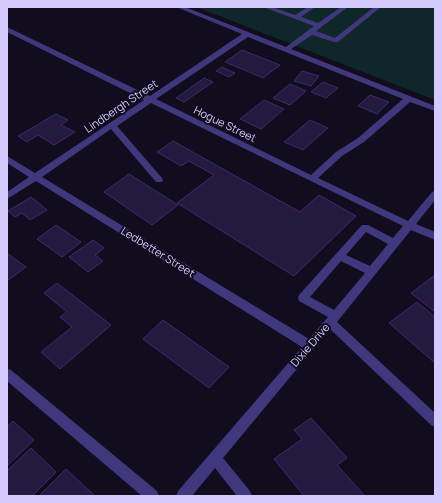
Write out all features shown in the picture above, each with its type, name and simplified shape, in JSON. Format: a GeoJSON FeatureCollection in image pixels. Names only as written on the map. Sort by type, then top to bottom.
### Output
{"type":"FeatureCollection","features":[{"type":"Feature","properties":{"kind":"street"},"geometry":{"type":"LineString","coordinates":[[179,7],[435,109]]}},
{"type":"Feature","properties":{"kind":"street"},"geometry":{"type":"LineString","coordinates":[[266,7],[319,26]]}},
{"type":"Feature","properties":{"kind":"street"},"geometry":{"type":"LineString","coordinates":[[296,18],[312,7]]}},
{"type":"Feature","properties":{"kind":"street"},"geometry":{"type":"LineString","coordinates":[[286,50],[345,7]]}},
{"type":"Feature","properties":{"kind":"street"},"geometry":{"type":"LineString","coordinates":[[310,32],[336,41],[378,7]]}},
{"type":"Feature","properties":{"kind":"street","name":"Hogue Street"},"geometry":{"type":"LineString","coordinates":[[7,30],[388,216],[435,236]]}},
{"type":"Feature","properties":{"kind":"street","name":"Lindbergh Street"},"geometry":{"type":"LineString","coordinates":[[7,196],[247,34]]}},
{"type":"Feature","properties":{"kind":"street"},"geometry":{"type":"LineString","coordinates":[[312,179],[339,154],[361,140],[408,99]]}},
{"type":"Feature","properties":{"kind":"street"},"geometry":{"type":"LineString","coordinates":[[112,125],[159,180]]}},
{"type":"Feature","properties":{"kind":"street","name":"Ledbetter Street"},"geometry":{"type":"LineString","coordinates":[[7,159],[309,345]]}},
{"type":"Feature","properties":{"kind":"street","name":"Dixie Drive"},"geometry":{"type":"LineString","coordinates":[[183,496],[435,194]]}},
{"type":"Feature","properties":{"kind":"street"},"geometry":{"type":"LineString","coordinates":[[394,243],[364,227],[303,298],[332,319],[435,421]]}},
{"type":"Feature","properties":{"kind":"street"},"geometry":{"type":"LineString","coordinates":[[339,256],[371,271]]}},
{"type":"Feature","properties":{"kind":"street"},"geometry":{"type":"LineString","coordinates":[[7,374],[152,496]]}},
{"type":"Feature","properties":{"kind":"street"},"geometry":{"type":"LineString","coordinates":[[215,458],[245,496]]}},
{"type":"Feature","properties":{"kind":"green space"},"geometry":{"type":"Polygon","coordinates":[[[196,7],[435,7],[435,100],[196,7]]]}},
{"type":"Feature","properties":{"kind":"building"},"geometry":{"type":"Polygon","coordinates":[[[242,50],[280,65],[263,78],[225,62],[242,50]]]}},
{"type":"Feature","properties":{"kind":"building"},"geometry":{"type":"Polygon","coordinates":[[[222,67],[235,73],[229,77],[216,71],[222,67]]]}},
{"type":"Feature","properties":{"kind":"building"},"geometry":{"type":"Polygon","coordinates":[[[302,71],[319,76],[311,86],[294,81],[302,71]]]}},
{"type":"Feature","properties":{"kind":"building"},"geometry":{"type":"Polygon","coordinates":[[[204,78],[213,82],[184,102],[176,98],[204,78]]]}},
{"type":"Feature","properties":{"kind":"building"},"geometry":{"type":"Polygon","coordinates":[[[323,82],[338,88],[326,98],[311,92],[323,82]]]}},
{"type":"Feature","properties":{"kind":"building"},"geometry":{"type":"Polygon","coordinates":[[[290,84],[306,91],[290,105],[273,98],[290,84]]]}},
{"type":"Feature","properties":{"kind":"building"},"geometry":{"type":"Polygon","coordinates":[[[370,95],[389,102],[377,114],[358,106],[370,95]]]}},
{"type":"Feature","properties":{"kind":"building"},"geometry":{"type":"Polygon","coordinates":[[[264,100],[284,109],[261,129],[240,119],[264,100]]]}},
{"type":"Feature","properties":{"kind":"building"},"geometry":{"type":"Polygon","coordinates":[[[56,114],[68,120],[61,125],[75,132],[54,145],[38,135],[27,142],[18,136],[56,114]]]}},
{"type":"Feature","properties":{"kind":"building"},"geometry":{"type":"Polygon","coordinates":[[[310,120],[328,128],[303,150],[284,142],[310,120]]]}},
{"type":"Feature","properties":{"kind":"building"},"geometry":{"type":"Polygon","coordinates":[[[173,141],[300,212],[319,195],[356,216],[294,276],[177,203],[214,175],[189,161],[181,166],[157,152],[173,141]]]}},
{"type":"Feature","properties":{"kind":"building"},"geometry":{"type":"Polygon","coordinates":[[[129,174],[178,205],[152,225],[104,192],[129,174]]]}},
{"type":"Feature","properties":{"kind":"building"},"geometry":{"type":"Polygon","coordinates":[[[31,197],[47,210],[30,220],[22,213],[15,217],[8,211],[31,197]]]}},
{"type":"Feature","properties":{"kind":"building"},"geometry":{"type":"Polygon","coordinates":[[[56,225],[81,242],[62,257],[37,239],[56,225]]]}},
{"type":"Feature","properties":{"kind":"building"},"geometry":{"type":"Polygon","coordinates":[[[93,240],[104,248],[95,255],[103,261],[88,272],[69,257],[93,240]]]}},
{"type":"Feature","properties":{"kind":"building"},"geometry":{"type":"Polygon","coordinates":[[[7,253],[26,267],[7,281],[7,253]]]}},
{"type":"Feature","properties":{"kind":"building"},"geometry":{"type":"Polygon","coordinates":[[[435,275],[435,312],[411,293],[435,275]]]}},
{"type":"Feature","properties":{"kind":"building"},"geometry":{"type":"Polygon","coordinates":[[[57,283],[111,325],[60,369],[41,352],[72,327],[60,317],[67,312],[44,293],[57,283]]]}},
{"type":"Feature","properties":{"kind":"building"},"geometry":{"type":"Polygon","coordinates":[[[417,302],[435,317],[435,363],[389,323],[417,302]]]}},
{"type":"Feature","properties":{"kind":"building"},"geometry":{"type":"Polygon","coordinates":[[[163,320],[229,367],[209,388],[143,339],[163,320]]]}},
{"type":"Feature","properties":{"kind":"building"},"geometry":{"type":"Polygon","coordinates":[[[311,418],[347,458],[337,465],[365,496],[304,496],[274,459],[302,439],[294,430],[311,418]]]}},
{"type":"Feature","properties":{"kind":"building"},"geometry":{"type":"Polygon","coordinates":[[[13,421],[34,440],[7,466],[7,427],[13,421]]]}},
{"type":"Feature","properties":{"kind":"building"},"geometry":{"type":"Polygon","coordinates":[[[31,448],[56,472],[32,496],[7,496],[7,471],[31,448]]]}},
{"type":"Feature","properties":{"kind":"building"},"geometry":{"type":"Polygon","coordinates":[[[66,469],[95,496],[39,496],[66,469]]]}}]}
